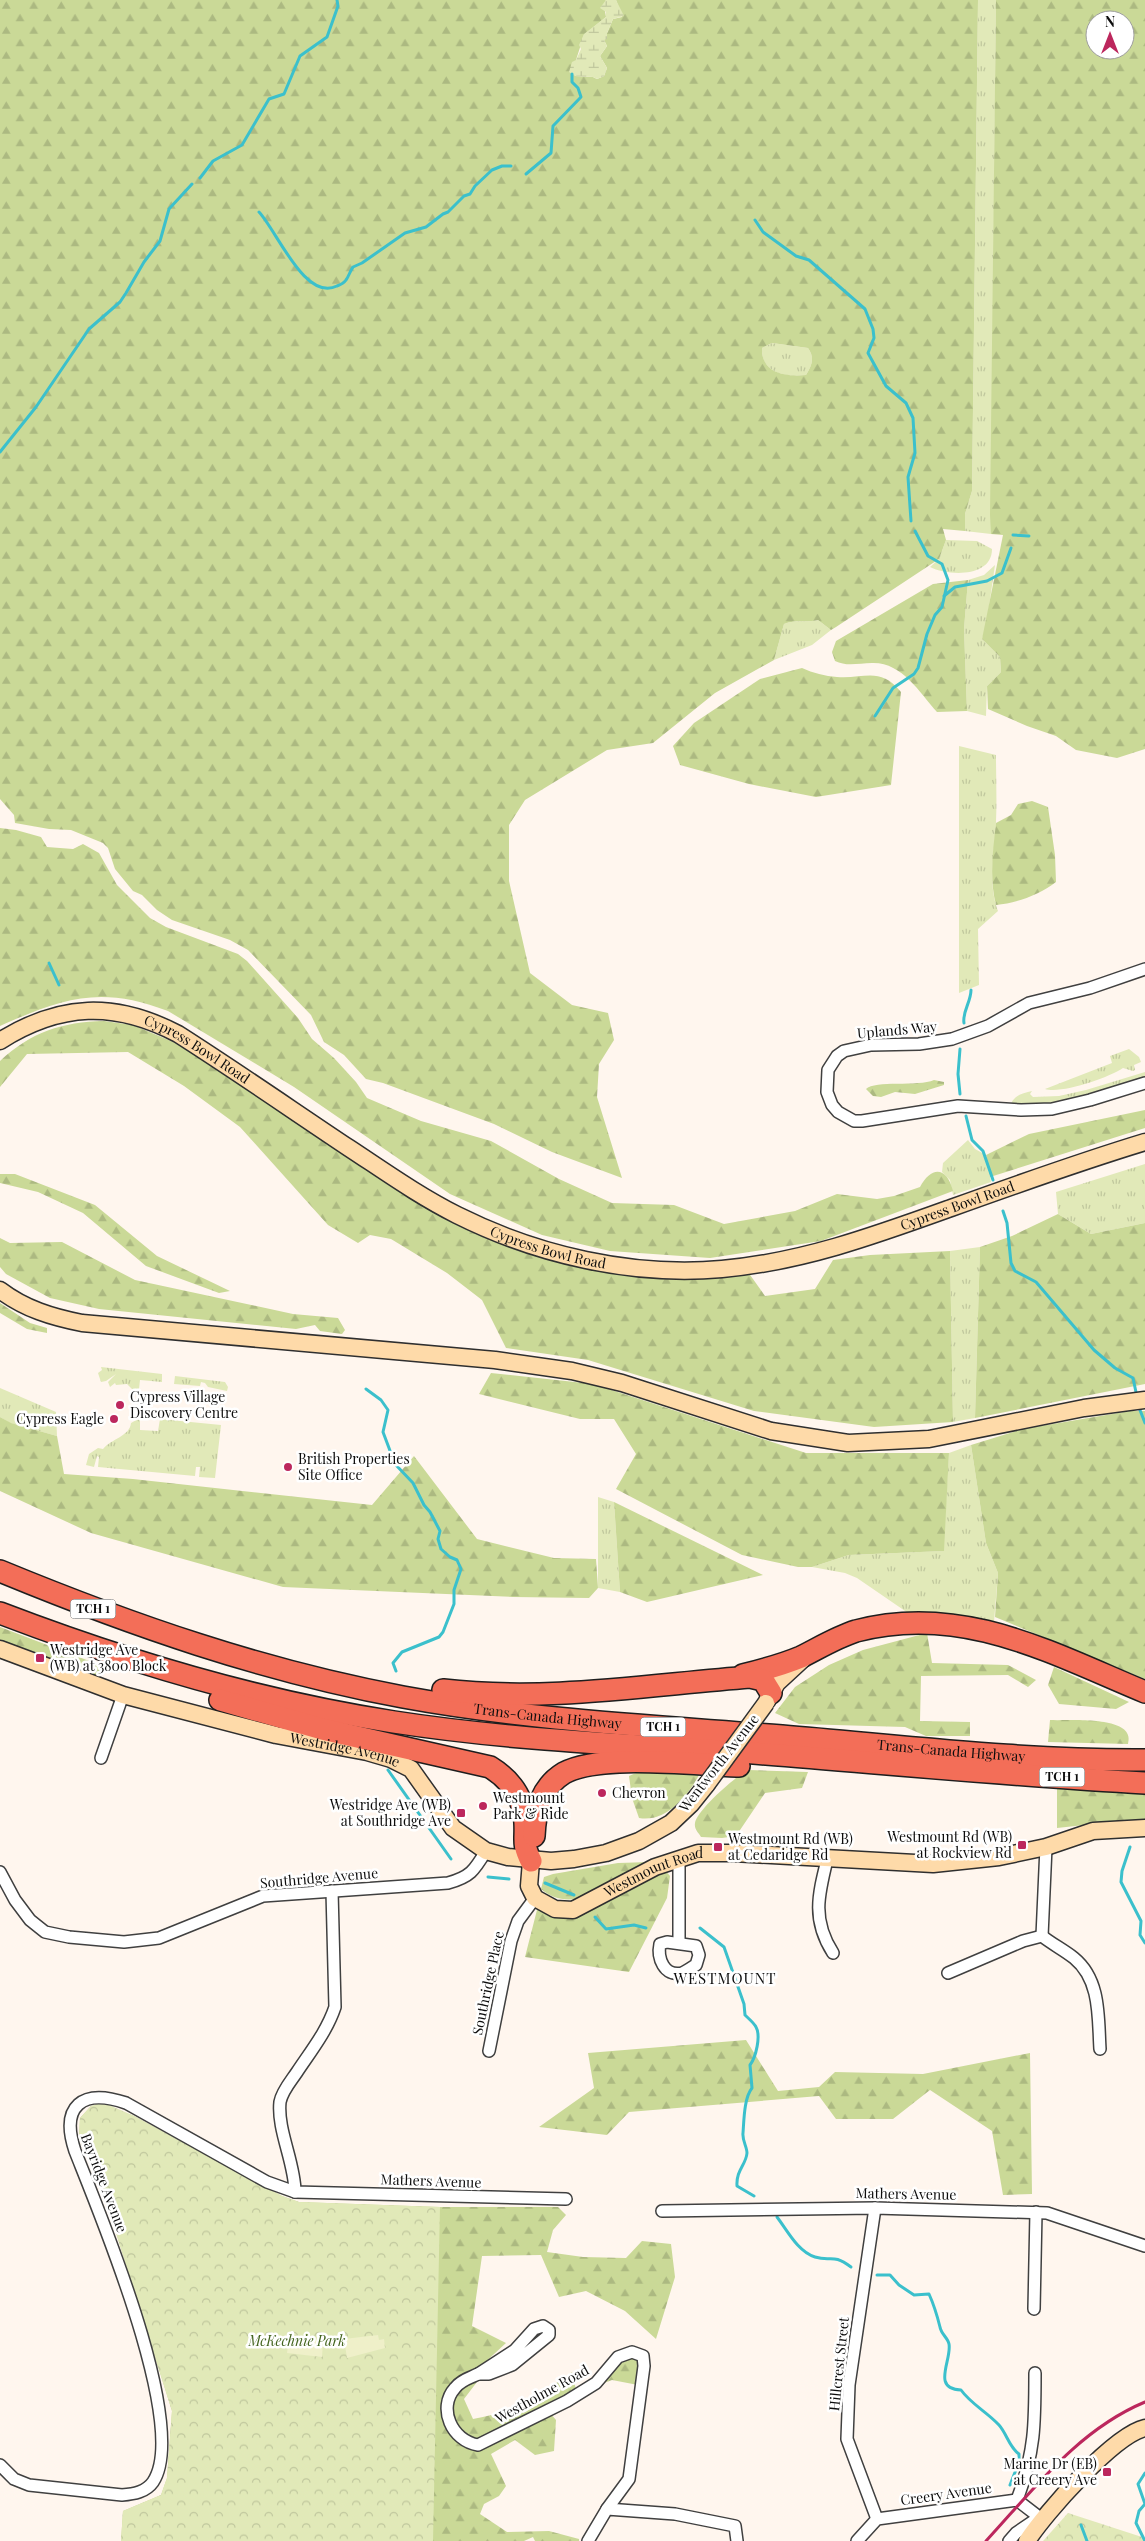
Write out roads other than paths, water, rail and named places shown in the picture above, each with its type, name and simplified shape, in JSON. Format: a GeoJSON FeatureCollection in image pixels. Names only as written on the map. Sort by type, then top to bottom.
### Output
{"type":"FeatureCollection","features":[{"type":"Feature","properties":{"kind":"highway","name":"Trans-Canada Highway"},"geometry":{"type":"LineString","coordinates":[[0,1571],[115,1617],[188,1643],[338,1683],[410,1698],[510,1713],[981,1753],[1145,1760]]}},
{"type":"Feature","properties":{"kind":"highway","name":"Trans-Canada Highway"},"geometry":{"type":"LineString","coordinates":[[0,1613],[70,1640],[221,1687],[321,1709],[396,1722],[507,1735],[1145,1783]]}},
{"type":"Feature","properties":{"kind":"highway"},"geometry":{"type":"LineString","coordinates":[[723,1679],[787,1663],[854,1632],[893,1625],[953,1625],[1002,1634],[1052,1651],[1145,1692]]}},
{"type":"Feature","properties":{"kind":"highway"},"geometry":{"type":"LineString","coordinates":[[70,1640],[132,1670],[244,1707],[322,1729],[490,1767],[509,1781],[521,1803],[525,1825],[524,1847],[531,1861]]}},
{"type":"Feature","properties":{"kind":"highway"},"geometry":{"type":"LineString","coordinates":[[188,1643],[365,1678],[481,1694],[574,1694],[758,1677],[763,1680],[768,1698]]}},
{"type":"Feature","properties":{"kind":"highway"},"geometry":{"type":"LineString","coordinates":[[531,1861],[535,1819],[541,1798],[554,1781],[564,1773],[588,1765],[643,1763],[855,1770],[980,1771]]}},
{"type":"Feature","properties":{"kind":"street","name":"Uplands Way"},"geometry":{"type":"LineString","coordinates":[[1145,969],[1090,988],[1029,1003],[988,1026],[952,1039],[919,1044],[871,1045],[844,1051],[832,1063],[826,1084],[829,1099],[838,1112],[854,1121],[862,1121],[958,1106],[1021,1110],[1052,1108],[1090,1100],[1145,1083]]}},
{"type":"Feature","properties":{"kind":"street","name":"Cypress Bowl Road"},"geometry":{"type":"LineString","coordinates":[[0,1042],[35,1022],[76,1011],[98,1010],[139,1016],[186,1039],[395,1178],[455,1214],[511,1238],[550,1251],[608,1263],[650,1268],[720,1269],[754,1265],[815,1253],[877,1235],[1051,1172],[1145,1142]]}},
{"type":"Feature","properties":{"kind":"street"},"geometry":{"type":"LineString","coordinates":[[0,1290],[26,1306],[43,1313],[82,1323],[495,1360],[572,1371],[622,1383],[746,1424],[796,1437],[831,1441],[874,1443],[929,1439],[1084,1408],[1145,1400]]}},
{"type":"Feature","properties":{"kind":"street","name":"Wentworth Avenue"},"geometry":{"type":"LineString","coordinates":[[531,1861],[574,1859],[606,1853],[639,1841],[671,1823],[691,1804],[707,1784],[768,1698],[792,1668],[828,1643]]}},
{"type":"Feature","properties":{"kind":"street","name":"Westridge Avenue"},"geometry":{"type":"LineString","coordinates":[[0,1649],[123,1696],[276,1736],[367,1752],[391,1759],[411,1769],[453,1828],[486,1851],[531,1861]]}},
{"type":"Feature","properties":{"kind":"street"},"geometry":{"type":"LineString","coordinates":[[101,1758],[123,1696]]}},
{"type":"Feature","properties":{"kind":"street","name":"Westmount Road"},"geometry":{"type":"LineString","coordinates":[[535,1898],[555,1909],[573,1910],[655,1867],[698,1854],[733,1853],[827,1860],[933,1864],[999,1856],[1046,1847],[1093,1831],[1145,1828]]}},
{"type":"Feature","properties":{"kind":"street"},"geometry":{"type":"LineString","coordinates":[[1042,1936],[1046,1847]]}},
{"type":"Feature","properties":{"kind":"street","name":"Southridge Avenue"},"geometry":{"type":"LineString","coordinates":[[0,1872],[15,1900],[30,1920],[45,1932],[69,1937],[124,1942],[159,1938],[263,1896],[448,1883],[465,1878],[475,1870],[486,1851]]}},
{"type":"Feature","properties":{"kind":"street"},"geometry":{"type":"LineString","coordinates":[[676,1860],[676,1942]]}},
{"type":"Feature","properties":{"kind":"street"},"geometry":{"type":"LineString","coordinates":[[827,1860],[819,1892],[818,1919],[825,1940],[833,1953]]}},
{"type":"Feature","properties":{"kind":"street"},"geometry":{"type":"LineString","coordinates":[[531,1861],[529,1886],[535,1898]]}},
{"type":"Feature","properties":{"kind":"street"},"geometry":{"type":"LineString","coordinates":[[296,2192],[295,2176],[282,2125],[280,2102],[286,2089],[330,2024],[335,2007],[332,1891]]}},
{"type":"Feature","properties":{"kind":"street","name":"Southridge Place"},"geometry":{"type":"LineString","coordinates":[[489,2051],[510,1941],[518,1922],[535,1898]]}},
{"type":"Feature","properties":{"kind":"street"},"geometry":{"type":"LineString","coordinates":[[948,1973],[1023,1941],[1042,1936],[1074,1958],[1092,1979],[1100,2049]]}},
{"type":"Feature","properties":{"kind":"street","name":"Bayridge Avenue"},"geometry":{"type":"LineString","coordinates":[[0,2465],[14,2479],[29,2485],[117,2495],[134,2494],[149,2487],[159,2466],[162,2445],[159,2405],[125,2279],[70,2138],[70,2117],[79,2104],[92,2098],[101,2097],[126,2103],[267,2182],[296,2192]]}},
{"type":"Feature","properties":{"kind":"street","name":"Mathers Avenue"},"geometry":{"type":"LineString","coordinates":[[296,2192],[566,2199]]}},
{"type":"Feature","properties":{"kind":"street","name":"Mathers Avenue"},"geometry":{"type":"LineString","coordinates":[[662,2210],[875,2208],[1036,2212],[1056,2215],[1145,2246]]}},
{"type":"Feature","properties":{"kind":"street","name":"Hillcrest Street"},"geometry":{"type":"LineString","coordinates":[[875,2208],[849,2385],[847,2440],[878,2519]]}},
{"type":"Feature","properties":{"kind":"street"},"geometry":{"type":"LineString","coordinates":[[1034,2309],[1036,2212]]}},
{"type":"Feature","properties":{"kind":"street","name":"Westholme Road"},"geometry":{"type":"LineString","coordinates":[[478,2374],[489,2374],[512,2365],[546,2339],[549,2330],[543,2326],[534,2328],[515,2350],[478,2374],[460,2382],[454,2389],[447,2404],[449,2422],[459,2438],[478,2445],[567,2401],[596,2383],[618,2357],[632,2352],[643,2356],[644,2366],[629,2479],[607,2509]]}},
{"type":"Feature","properties":{"kind":"street"},"geometry":{"type":"LineString","coordinates":[[1036,2373],[1035,2432],[1029,2468],[1017,2500],[1040,2519]]}},
{"type":"Feature","properties":{"kind":"street"},"geometry":{"type":"LineString","coordinates":[[1009,2541],[1016,2533],[1040,2519],[1120,2440],[1145,2428]]}},
{"type":"Feature","properties":{"kind":"street","name":"Creery Avenue"},"geometry":{"type":"LineString","coordinates":[[878,2519],[1017,2500]]}},
{"type":"Feature","properties":{"kind":"street"},"geometry":{"type":"LineString","coordinates":[[588,2541],[607,2509],[674,2514],[735,2526],[737,2541]]}},
{"type":"Feature","properties":{"kind":"street"},"geometry":{"type":"LineString","coordinates":[[857,2541],[878,2519]]}},
{"type":"Feature","properties":{"kind":"street"},"geometry":{"type":"LineString","coordinates":[[1027,2541],[1040,2519]]}},
{"type":"Feature","properties":{"kind":"waterway"},"geometry":{"type":"LineString","coordinates":[[200,178],[213,161],[242,145],[269,99],[284,94],[300,56],[327,37],[338,6],[337,0]]}},
{"type":"Feature","properties":{"kind":"waterway"},"geometry":{"type":"LineString","coordinates":[[526,174],[551,153],[553,126],[581,97],[578,88],[572,82],[572,74]]}},
{"type":"Feature","properties":{"kind":"waterway"},"geometry":{"type":"LineString","coordinates":[[259,212],[303,275],[314,284],[325,288],[337,286],[345,281],[353,267],[362,263],[405,233],[426,227],[448,212],[464,196],[470,194],[475,186],[492,170],[502,166],[511,166]]}},
{"type":"Feature","properties":{"kind":"waterway"},"geometry":{"type":"LineString","coordinates":[[0,452],[36,407],[89,329],[120,302],[144,262],[160,241],[169,209],[192,184]]}},
{"type":"Feature","properties":{"kind":"waterway"},"geometry":{"type":"LineString","coordinates":[[755,220],[763,232],[796,256],[809,260],[865,309],[873,329],[874,338],[868,353],[886,386],[906,403],[913,418],[915,453],[908,477],[911,521]]}},
{"type":"Feature","properties":{"kind":"waterway"},"geometry":{"type":"LineString","coordinates":[[875,716],[893,688],[914,674],[918,668],[927,634],[935,615],[942,607],[948,580],[942,564],[928,556],[915,531]]}},
{"type":"Feature","properties":{"kind":"waterway"},"geometry":{"type":"LineString","coordinates":[[1013,535],[1029,536]]}},
{"type":"Feature","properties":{"kind":"waterway"},"geometry":{"type":"LineString","coordinates":[[944,596],[955,587],[987,581],[1002,573],[1011,548]]}},
{"type":"Feature","properties":{"kind":"waterway"},"geometry":{"type":"LineString","coordinates":[[49,963],[59,985]]}},
{"type":"Feature","properties":{"kind":"waterway"},"geometry":{"type":"LineString","coordinates":[[964,1023],[964,1015],[971,990]]}},
{"type":"Feature","properties":{"kind":"waterway"},"geometry":{"type":"LineString","coordinates":[[960,1049],[958,1074],[960,1094]]}},
{"type":"Feature","properties":{"kind":"waterway"},"geometry":{"type":"LineString","coordinates":[[966,1116],[972,1140],[983,1151],[993,1180]]}},
{"type":"Feature","properties":{"kind":"waterway"},"geometry":{"type":"LineString","coordinates":[[1003,1211],[1007,1223],[1011,1263],[1015,1271],[1036,1282],[1094,1350],[1115,1368],[1133,1378],[1137,1397]]}},
{"type":"Feature","properties":{"kind":"waterway"},"geometry":{"type":"LineString","coordinates":[[366,1389],[381,1400],[388,1410],[383,1432],[395,1464],[413,1483],[424,1505],[430,1512],[440,1531],[438,1539],[441,1549],[457,1560],[461,1569],[454,1590],[454,1604],[443,1632],[439,1637],[402,1652],[393,1663],[396,1671]]}},
{"type":"Feature","properties":{"kind":"waterway"},"geometry":{"type":"LineString","coordinates":[[1138,1405],[1145,1423]]}},
{"type":"Feature","properties":{"kind":"waterway"},"geometry":{"type":"LineString","coordinates":[[388,1770],[451,1859]]}},
{"type":"Feature","properties":{"kind":"waterway"},"geometry":{"type":"LineString","coordinates":[[1130,1847],[1122,1871],[1121,1882],[1141,1921],[1140,1935],[1145,1943]]}},
{"type":"Feature","properties":{"kind":"waterway"},"geometry":{"type":"LineString","coordinates":[[488,1877],[509,1879]]}},
{"type":"Feature","properties":{"kind":"waterway"},"geometry":{"type":"LineString","coordinates":[[545,1883],[574,1895]]}},
{"type":"Feature","properties":{"kind":"waterway"},"geometry":{"type":"LineString","coordinates":[[595,1917],[606,1929],[634,1925],[646,1928]]}},
{"type":"Feature","properties":{"kind":"waterway"},"geometry":{"type":"LineString","coordinates":[[700,1928],[724,1947],[744,2004],[745,2015],[754,2024],[757,2031],[757,2046],[750,2065],[752,2088],[747,2097],[744,2116],[743,2136],[747,2153],[737,2180],[737,2186],[754,2196]]}},
{"type":"Feature","properties":{"kind":"waterway"},"geometry":{"type":"LineString","coordinates":[[777,2217],[793,2240],[803,2250],[815,2257],[840,2260],[851,2267]]}},
{"type":"Feature","properties":{"kind":"waterway"},"geometry":{"type":"LineString","coordinates":[[877,2275],[890,2275],[899,2285],[914,2295],[929,2294],[941,2329],[949,2344],[945,2373],[947,2385],[961,2390],[969,2400],[994,2420],[1019,2454],[1019,2462],[1010,2485]]}},
{"type":"Feature","properties":{"kind":"waterway"},"geometry":{"type":"LineString","coordinates":[[1145,2473],[1138,2484],[1145,2504],[1139,2511],[1136,2523],[1145,2541]]}},
{"type":"Feature","properties":{"kind":"waterway"},"geometry":{"type":"LineString","coordinates":[[1081,2525],[1087,2541]]}},
{"type":"Feature","properties":{"kind":"railway"},"geometry":{"type":"LineString","coordinates":[[986,2541],[1058,2463],[1078,2445],[1099,2428],[1145,2402]]}},
{"type":"Feature","properties":{"kind":"place","name":"Cypress Village Discovery Centre"},"geometry":{"type":"Point","coordinates":[120,1405]}},
{"type":"Feature","properties":{"kind":"place","name":"Cypress Eagle"},"geometry":{"type":"Point","coordinates":[114,1419]}},
{"type":"Feature","properties":{"kind":"place","name":"British Properties Site Office"},"geometry":{"type":"Point","coordinates":[288,1467]}},
{"type":"Feature","properties":{"kind":"place","name":"Westridge Ave (WB) at 3800 Block"},"geometry":{"type":"Point","coordinates":[40,1658]}},
{"type":"Feature","properties":{"kind":"place","name":"Chevron"},"geometry":{"type":"Point","coordinates":[602,1793]}},
{"type":"Feature","properties":{"kind":"place","name":"Westmount Park & Ride"},"geometry":{"type":"Point","coordinates":[483,1806]}},
{"type":"Feature","properties":{"kind":"place","name":"Westridge Ave (WB) at Southridge Ave"},"geometry":{"type":"Point","coordinates":[461,1813]}},
{"type":"Feature","properties":{"kind":"place","name":"Westmount Rd (WB) at Rockview Rd"},"geometry":{"type":"Point","coordinates":[1022,1845]}},
{"type":"Feature","properties":{"kind":"place","name":"Westmount Rd (WB) at Cedaridge Rd"},"geometry":{"type":"Point","coordinates":[718,1847]}},
{"type":"Feature","properties":{"kind":"place","name":"Marine Dr (EB) at Creery Ave"},"geometry":{"type":"Point","coordinates":[1107,2472]}},
{"type":"Feature","properties":{"kind":"district","name":"WESTMOUNT"},"geometry":{"type":"Point","coordinates":[725,1979]}},
{"type":"Feature","properties":{"kind":"park label","name":"McKechnie Park"},"geometry":{"type":"Point","coordinates":[297,2341]}}]}
